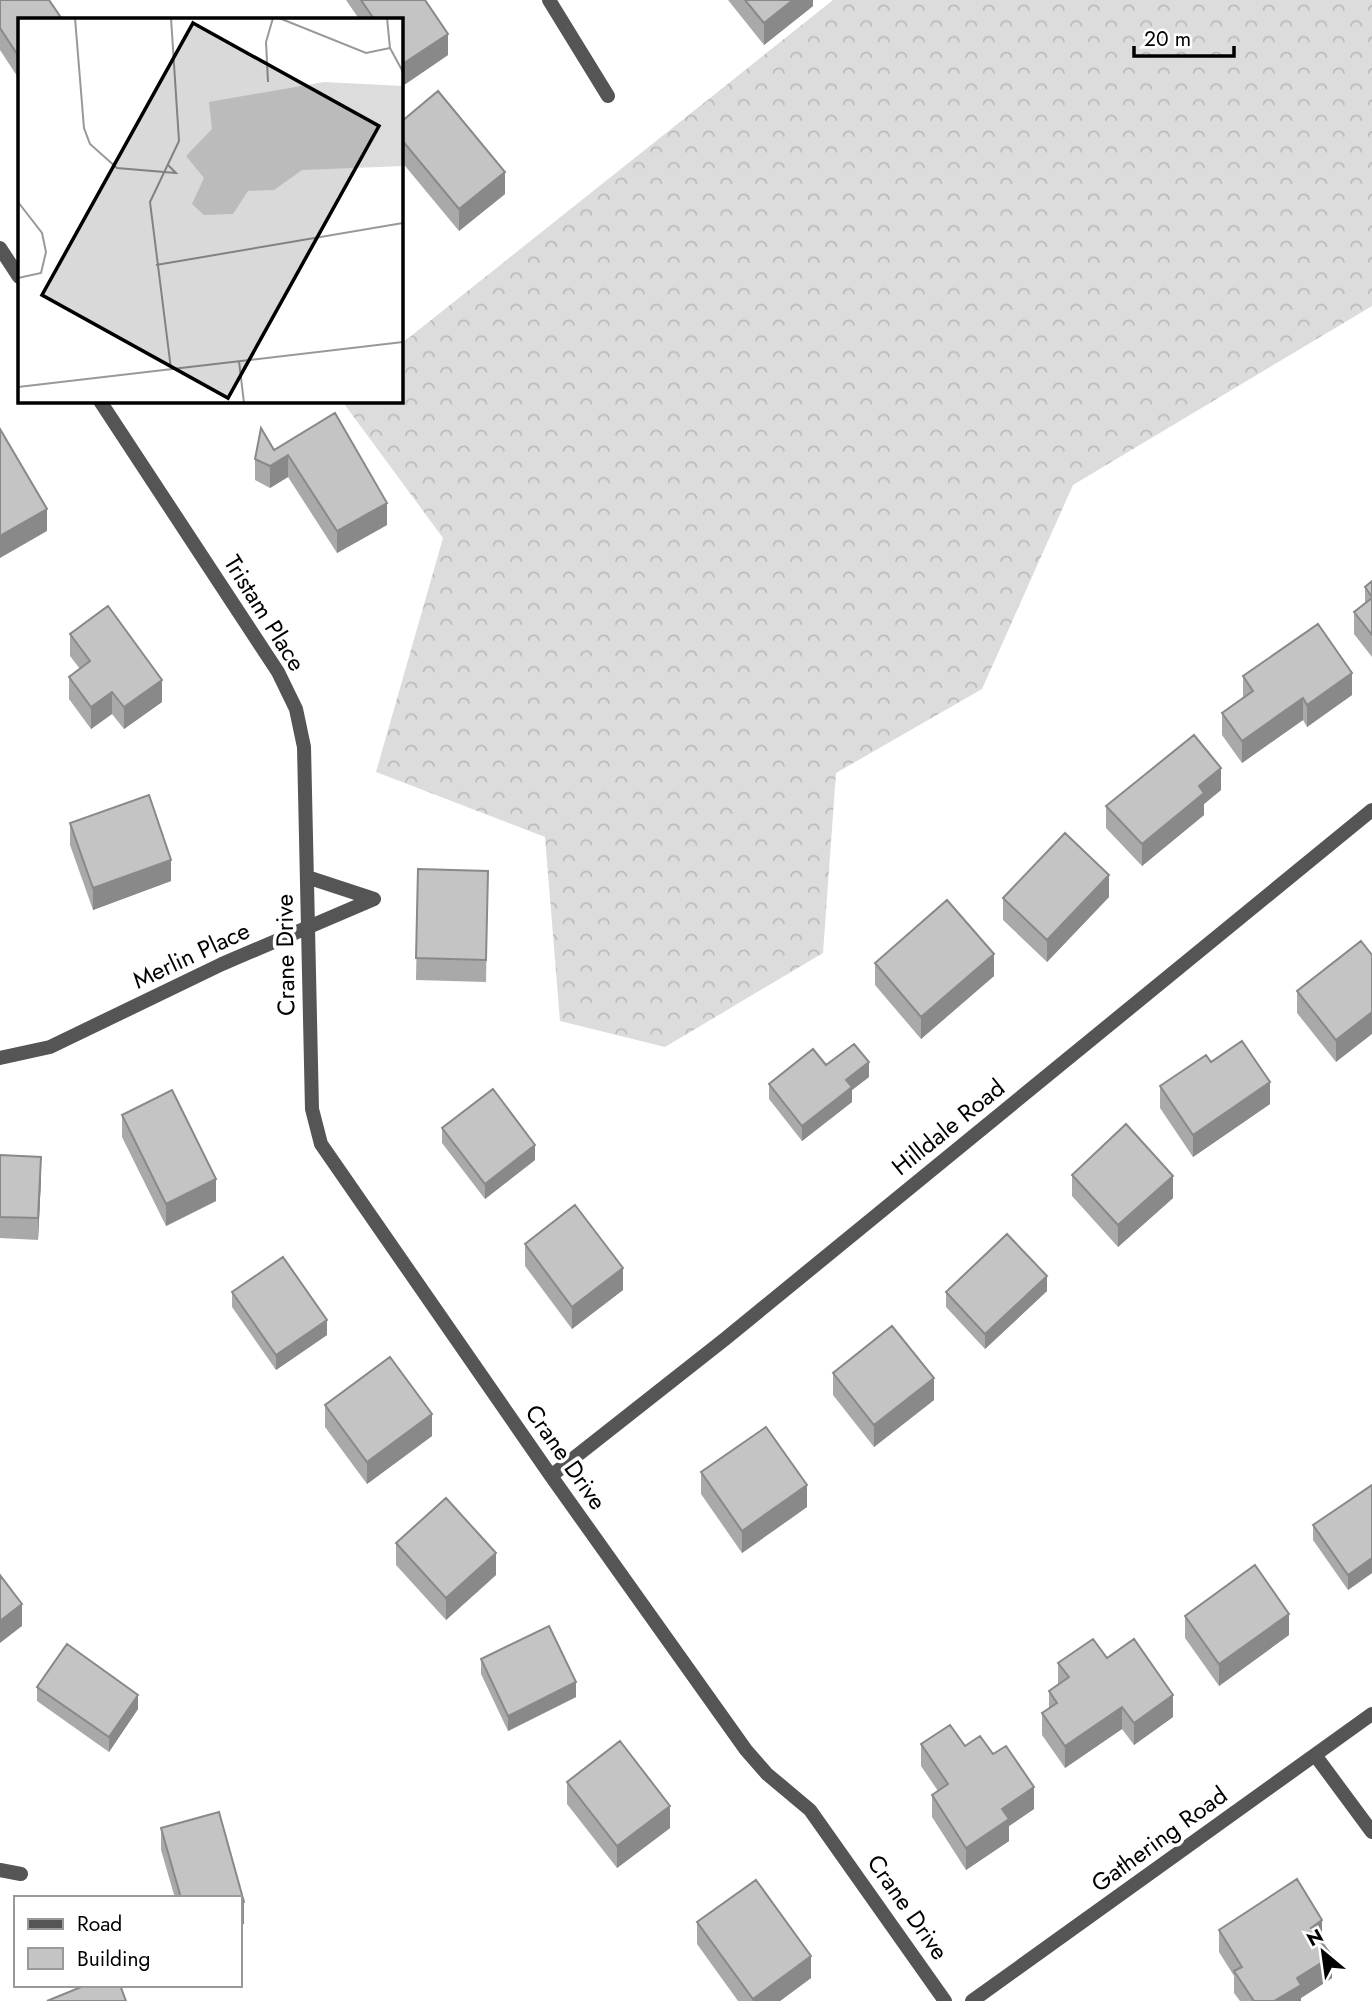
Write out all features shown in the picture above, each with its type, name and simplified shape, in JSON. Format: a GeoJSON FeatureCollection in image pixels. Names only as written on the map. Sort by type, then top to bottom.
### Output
{"type":"FeatureCollection","features":[{"type":"Feature","properties":{"kind":"street"},"geometry":{"type":"LineString","coordinates":[[549,0],[608,96]]}},
{"type":"Feature","properties":{"kind":"street"},"geometry":{"type":"LineString","coordinates":[[0,248],[18,275]]}},
{"type":"Feature","properties":{"kind":"street","name":"Tristam Place"},"geometry":{"type":"LineString","coordinates":[[101,402],[278,672],[296,709],[304,747],[307,877]]}},
{"type":"Feature","properties":{"kind":"street","name":"Hilldale Road"},"geometry":{"type":"LineString","coordinates":[[551,1476],[736,1330],[1372,810]]}},
{"type":"Feature","properties":{"kind":"street","name":"Merlin Place"},"geometry":{"type":"LineString","coordinates":[[0,1058],[50,1047],[222,964],[374,899],[307,877]]}},
{"type":"Feature","properties":{"kind":"street","name":"Crane Drive"},"geometry":{"type":"LineString","coordinates":[[307,877],[312,1109],[321,1144],[551,1476],[746,1750],[767,1774],[810,1810],[945,2001]]}},
{"type":"Feature","properties":{"kind":"street","name":"Gathering Road"},"geometry":{"type":"LineString","coordinates":[[972,2001],[1372,1714]]}},
{"type":"Feature","properties":{"kind":"street"},"geometry":{"type":"LineString","coordinates":[[1315,1755],[1372,1832]]}},
{"type":"Feature","properties":{"kind":"street"},"geometry":{"type":"LineString","coordinates":[[0,1870],[21,1874]]}},
{"type":"Feature","properties":{"kind":"green space"},"geometry":{"type":"Polygon","coordinates":[[[833,0],[1372,0],[1372,306],[1073,485],[982,689],[836,773],[823,953],[665,1047],[560,1021],[545,837],[376,772],[443,538],[343,402],[402,402],[402,343],[833,0]]]}},
{"type":"Feature","properties":{"kind":"building"},"geometry":{"type":"Polygon","coordinates":[[[0,0],[49,0],[61,18],[18,18],[18,55],[0,28],[0,0]]]}},
{"type":"Feature","properties":{"kind":"building"},"geometry":{"type":"Polygon","coordinates":[[[361,0],[425,0],[448,34],[404,63],[402,18],[373,18],[361,0]]]}},
{"type":"Feature","properties":{"kind":"building"},"geometry":{"type":"Polygon","coordinates":[[[745,0],[793,0],[764,23],[745,0]]]}},
{"type":"Feature","properties":{"kind":"building"},"geometry":{"type":"Polygon","coordinates":[[[438,91],[505,172],[459,209],[402,140],[402,121],[438,91]]]}},
{"type":"Feature","properties":{"kind":"building"},"geometry":{"type":"Polygon","coordinates":[[[335,413],[387,503],[337,531],[288,455],[270,466],[255,459],[261,428],[274,450],[335,413]]]}},
{"type":"Feature","properties":{"kind":"building"},"geometry":{"type":"Polygon","coordinates":[[[0,429],[47,509],[0,536],[0,429]]]}},
{"type":"Feature","properties":{"kind":"building"},"geometry":{"type":"Polygon","coordinates":[[[1372,581],[1372,597],[1365,587],[1372,581]]]}},
{"type":"Feature","properties":{"kind":"building"},"geometry":{"type":"Polygon","coordinates":[[[1372,598],[1372,635],[1354,612],[1372,598]]]}},
{"type":"Feature","properties":{"kind":"building"},"geometry":{"type":"Polygon","coordinates":[[[108,606],[162,680],[124,707],[112,692],[91,707],[69,677],[90,661],[70,634],[108,606]]]}},
{"type":"Feature","properties":{"kind":"building"},"geometry":{"type":"Polygon","coordinates":[[[1318,624],[1352,673],[1307,705],[1303,698],[1242,741],[1222,713],[1253,691],[1243,676],[1318,624]]]}},
{"type":"Feature","properties":{"kind":"building"},"geometry":{"type":"Polygon","coordinates":[[[1194,735],[1221,768],[1199,786],[1204,793],[1142,844],[1106,806],[1194,735]]]}},
{"type":"Feature","properties":{"kind":"building"},"geometry":{"type":"Polygon","coordinates":[[[149,795],[171,860],[93,888],[70,823],[149,795]]]}},
{"type":"Feature","properties":{"kind":"building"},"geometry":{"type":"Polygon","coordinates":[[[1065,833],[1109,875],[1047,940],[1003,898],[1065,833]]]}},
{"type":"Feature","properties":{"kind":"building"},"geometry":{"type":"Polygon","coordinates":[[[418,869],[488,871],[486,960],[416,958],[418,869]]]}},
{"type":"Feature","properties":{"kind":"building"},"geometry":{"type":"Polygon","coordinates":[[[947,900],[994,954],[921,1017],[875,963],[947,900]]]}},
{"type":"Feature","properties":{"kind":"building"},"geometry":{"type":"Polygon","coordinates":[[[1361,941],[1372,955],[1372,1012],[1336,1040],[1297,991],[1361,941]]]}},
{"type":"Feature","properties":{"kind":"building"},"geometry":{"type":"Polygon","coordinates":[[[1242,1041],[1270,1082],[1193,1135],[1160,1086],[1206,1055],[1211,1062],[1242,1041]]]}},
{"type":"Feature","properties":{"kind":"building"},"geometry":{"type":"Polygon","coordinates":[[[854,1044],[869,1062],[846,1080],[852,1087],[802,1126],[769,1084],[813,1049],[826,1065],[854,1044]]]}},
{"type":"Feature","properties":{"kind":"building"},"geometry":{"type":"Polygon","coordinates":[[[493,1089],[535,1145],[485,1184],[442,1128],[493,1089]]]}},
{"type":"Feature","properties":{"kind":"building"},"geometry":{"type":"Polygon","coordinates":[[[172,1090],[216,1179],[166,1204],[122,1115],[172,1090]]]}},
{"type":"Feature","properties":{"kind":"building"},"geometry":{"type":"Polygon","coordinates":[[[1126,1124],[1173,1176],[1118,1225],[1072,1175],[1126,1124]]]}},
{"type":"Feature","properties":{"kind":"building"},"geometry":{"type":"Polygon","coordinates":[[[0,1155],[41,1157],[38,1218],[0,1217],[0,1155]]]}},
{"type":"Feature","properties":{"kind":"building"},"geometry":{"type":"Polygon","coordinates":[[[575,1205],[623,1268],[572,1307],[525,1244],[575,1205]]]}},
{"type":"Feature","properties":{"kind":"building"},"geometry":{"type":"Polygon","coordinates":[[[1007,1234],[1047,1276],[985,1334],[946,1292],[1007,1234]]]}},
{"type":"Feature","properties":{"kind":"building"},"geometry":{"type":"Polygon","coordinates":[[[283,1257],[327,1320],[276,1355],[232,1292],[283,1257]]]}},
{"type":"Feature","properties":{"kind":"building"},"geometry":{"type":"Polygon","coordinates":[[[892,1326],[934,1378],[874,1425],[833,1373],[892,1326]]]}},
{"type":"Feature","properties":{"kind":"building"},"geometry":{"type":"Polygon","coordinates":[[[390,1357],[432,1414],[367,1462],[325,1405],[390,1357]]]}},
{"type":"Feature","properties":{"kind":"building"},"geometry":{"type":"Polygon","coordinates":[[[766,1427],[807,1485],[742,1531],[701,1472],[766,1427]]]}},
{"type":"Feature","properties":{"kind":"building"},"geometry":{"type":"Polygon","coordinates":[[[1372,1485],[1372,1558],[1348,1575],[1313,1525],[1372,1485]]]}},
{"type":"Feature","properties":{"kind":"building"},"geometry":{"type":"Polygon","coordinates":[[[446,1498],[496,1553],[446,1598],[396,1543],[446,1498]]]}},
{"type":"Feature","properties":{"kind":"building"},"geometry":{"type":"Polygon","coordinates":[[[1255,1565],[1289,1614],[1219,1664],[1185,1616],[1255,1565]]]}},
{"type":"Feature","properties":{"kind":"building"},"geometry":{"type":"Polygon","coordinates":[[[0,1575],[22,1604],[0,1621],[0,1575]]]}},
{"type":"Feature","properties":{"kind":"building"},"geometry":{"type":"Polygon","coordinates":[[[549,1626],[576,1682],[508,1716],[481,1659],[549,1626]]]}},
{"type":"Feature","properties":{"kind":"building"},"geometry":{"type":"Polygon","coordinates":[[[1093,1639],[1107,1658],[1134,1639],[1173,1695],[1134,1723],[1122,1707],[1065,1746],[1042,1713],[1057,1703],[1049,1691],[1069,1677],[1058,1663],[1093,1639]]]}},
{"type":"Feature","properties":{"kind":"building"},"geometry":{"type":"Polygon","coordinates":[[[67,1644],[138,1695],[109,1737],[37,1687],[67,1644]]]}},
{"type":"Feature","properties":{"kind":"building"},"geometry":{"type":"Polygon","coordinates":[[[950,1725],[965,1746],[980,1736],[993,1754],[1006,1746],[1034,1787],[1002,1809],[1009,1819],[966,1848],[932,1795],[948,1784],[921,1744],[950,1725]]]}},
{"type":"Feature","properties":{"kind":"building"},"geometry":{"type":"Polygon","coordinates":[[[620,1741],[670,1806],[617,1846],[567,1782],[620,1741]]]}},
{"type":"Feature","properties":{"kind":"building"},"geometry":{"type":"Polygon","coordinates":[[[219,1812],[244,1902],[242,1903],[242,1896],[180,1896],[161,1828],[219,1812]]]}},
{"type":"Feature","properties":{"kind":"building"},"geometry":{"type":"Polygon","coordinates":[[[1297,1879],[1322,1920],[1311,1928],[1332,1956],[1297,1978],[1301,1985],[1274,2001],[1254,2001],[1234,1971],[1242,1967],[1219,1930],[1297,1879]]]}},
{"type":"Feature","properties":{"kind":"building"},"geometry":{"type":"Polygon","coordinates":[[[756,1880],[811,1956],[753,1999],[697,1922],[756,1880]]]}},
{"type":"Feature","properties":{"kind":"building"},"geometry":{"type":"Polygon","coordinates":[[[81,1987],[121,1987],[126,2001],[47,2001],[81,1987]]]}}]}
